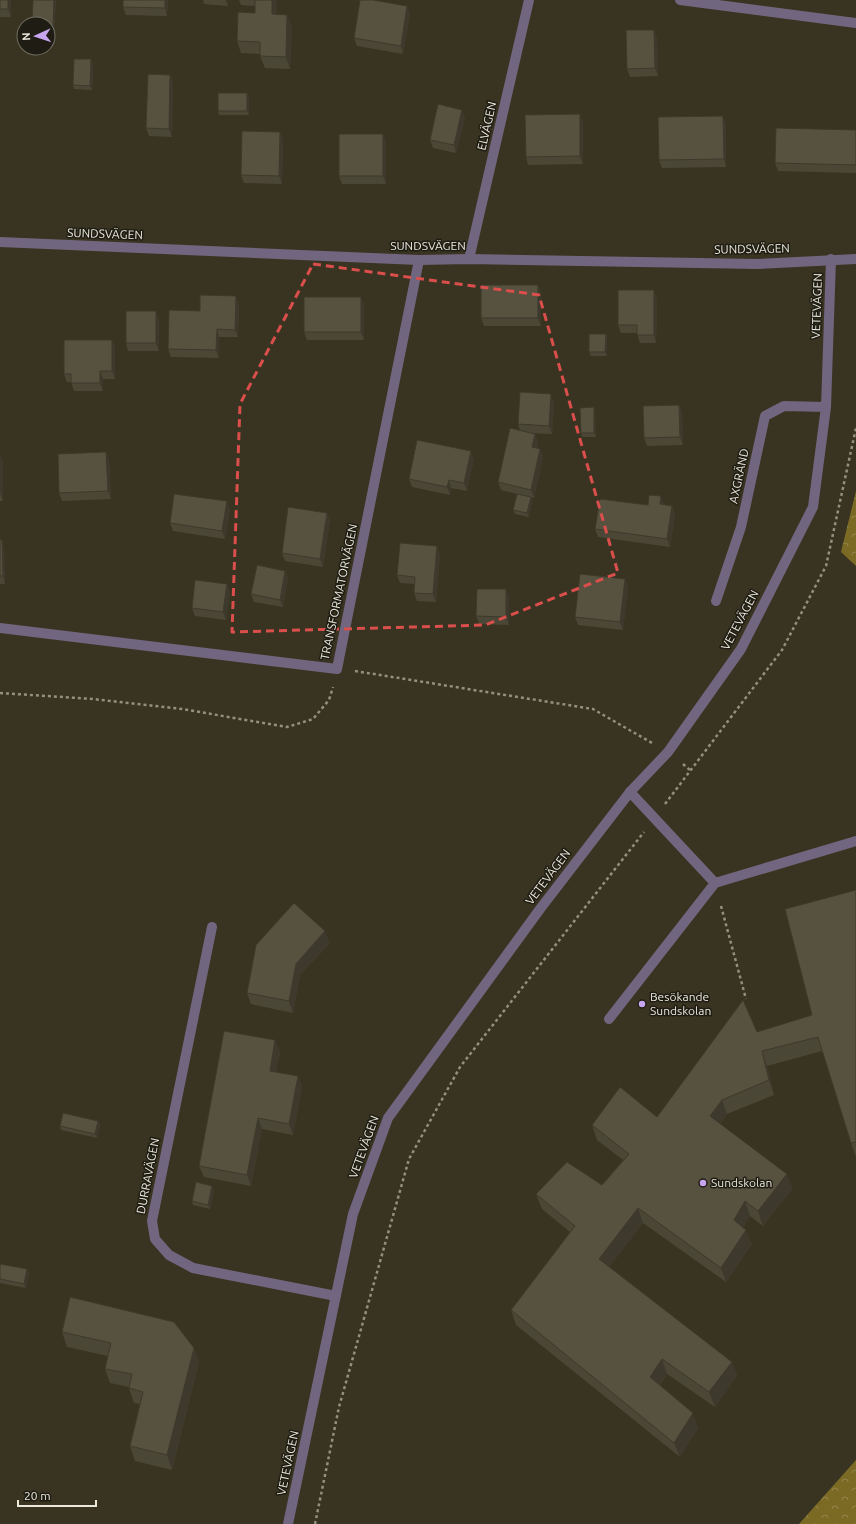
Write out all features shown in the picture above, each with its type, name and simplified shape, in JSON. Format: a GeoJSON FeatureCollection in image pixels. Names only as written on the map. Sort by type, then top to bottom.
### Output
{"type":"FeatureCollection","features":[{"type":"Feature","properties":{"kind":"street","name":"ELVÄGEN"},"geometry":{"type":"LineString","coordinates":[[469,259],[530,0]]}},
{"type":"Feature","properties":{"kind":"street"},"geometry":{"type":"LineString","coordinates":[[680,0],[856,23]]}},
{"type":"Feature","properties":{"kind":"street","name":"SUNDSVÄGEN"},"geometry":{"type":"LineString","coordinates":[[0,242],[419,260],[469,259],[757,264],[831,259],[856,259]]}},
{"type":"Feature","properties":{"kind":"street","name":"VETEVÄGEN"},"geometry":{"type":"LineString","coordinates":[[288,1524],[353,1214],[388,1118],[540,909],[630,792],[668,752],[741,649],[813,507],[826,407],[831,259]]}},
{"type":"Feature","properties":{"kind":"street","name":"TRANSFORMATORVÄGEN"},"geometry":{"type":"LineString","coordinates":[[0,628],[337,669],[419,260]]}},
{"type":"Feature","properties":{"kind":"street","name":"AXGRÄND"},"geometry":{"type":"LineString","coordinates":[[716,601],[741,527],[765,416],[784,406],[826,407]]}},
{"type":"Feature","properties":{"kind":"street"},"geometry":{"type":"LineString","coordinates":[[630,792],[715,883]]}},
{"type":"Feature","properties":{"kind":"street"},"geometry":{"type":"LineString","coordinates":[[609,1019],[715,883],[856,841]]}},
{"type":"Feature","properties":{"kind":"street","name":"DURRAVÄGEN"},"geometry":{"type":"LineString","coordinates":[[212,927],[152,1221],[155,1239],[169,1256],[194,1268],[336,1296]]}},
{"type":"Feature","properties":{"kind":"path"},"geometry":{"type":"LineString","coordinates":[[315,1524],[339,1407],[409,1159],[460,1067],[655,818],[782,650],[826,566],[856,428]]}},
{"type":"Feature","properties":{"kind":"path"},"geometry":{"type":"LineString","coordinates":[[0,693],[93,699],[175,709],[287,728],[313,719],[329,700],[337,669],[593,709],[668,752]]}},
{"type":"Feature","properties":{"kind":"path"},"geometry":{"type":"LineString","coordinates":[[715,883],[746,999]]}},
{"type":"Feature","properties":{"kind":"highlighted area"},"geometry":{"type":"Polygon","coordinates":[[[313,264],[539,295],[618,573],[485,625],[232,632],[240,404],[313,264]]]}},
{"type":"Feature","properties":{"kind":"green space"},"geometry":{"type":"Polygon","coordinates":[[[856,491],[856,566],[841,552],[856,491]]]}},
{"type":"Feature","properties":{"kind":"green space"},"geometry":{"type":"Polygon","coordinates":[[[856,1460],[856,1524],[799,1524],[856,1460]]]}},
{"type":"Feature","properties":{"kind":"building"},"geometry":{"type":"Polygon","coordinates":[[[0,0],[8,0],[8,9],[0,9],[0,0]]]}},
{"type":"Feature","properties":{"kind":"building"},"geometry":{"type":"Polygon","coordinates":[[[33,0],[54,0],[53,16],[32,16],[33,0]]]}},
{"type":"Feature","properties":{"kind":"building"},"geometry":{"type":"Polygon","coordinates":[[[123,0],[165,0],[165,8],[123,7],[123,0]]]}},
{"type":"Feature","properties":{"kind":"building"},"geometry":{"type":"Polygon","coordinates":[[[255,0],[272,0],[272,14],[287,15],[286,57],[260,56],[260,42],[237,41],[238,12],[255,13],[255,0]]]}},
{"type":"Feature","properties":{"kind":"building"},"geometry":{"type":"Polygon","coordinates":[[[360,0],[373,0],[407,6],[401,46],[354,38],[360,0]]]}},
{"type":"Feature","properties":{"kind":"building"},"geometry":{"type":"Polygon","coordinates":[[[626,30],[654,30],[655,68],[627,69],[626,30]]]}},
{"type":"Feature","properties":{"kind":"building"},"geometry":{"type":"Polygon","coordinates":[[[74,59],[91,59],[90,86],[73,85],[74,59]]]}},
{"type":"Feature","properties":{"kind":"building"},"geometry":{"type":"Polygon","coordinates":[[[148,74],[170,75],[169,129],[146,128],[148,74]]]}},
{"type":"Feature","properties":{"kind":"building"},"geometry":{"type":"Polygon","coordinates":[[[218,93],[247,93],[247,111],[218,111],[218,93]]]}},
{"type":"Feature","properties":{"kind":"building"},"geometry":{"type":"Polygon","coordinates":[[[438,104],[462,110],[454,145],[430,140],[438,104]]]}},
{"type":"Feature","properties":{"kind":"building"},"geometry":{"type":"Polygon","coordinates":[[[580,114],[580,156],[526,157],[525,115],[580,114]]]}},
{"type":"Feature","properties":{"kind":"building"},"geometry":{"type":"Polygon","coordinates":[[[723,116],[724,159],[659,160],[658,117],[723,116]]]}},
{"type":"Feature","properties":{"kind":"building"},"geometry":{"type":"Polygon","coordinates":[[[776,128],[856,130],[856,165],[775,163],[776,128]]]}},
{"type":"Feature","properties":{"kind":"building"},"geometry":{"type":"Polygon","coordinates":[[[242,131],[280,132],[279,176],[241,175],[242,131]]]}},
{"type":"Feature","properties":{"kind":"building"},"geometry":{"type":"Polygon","coordinates":[[[339,134],[383,134],[383,176],[339,176],[339,134]]]}},
{"type":"Feature","properties":{"kind":"building"},"geometry":{"type":"Polygon","coordinates":[[[481,285],[538,285],[538,318],[481,318],[481,285]]]}},
{"type":"Feature","properties":{"kind":"building"},"geometry":{"type":"Polygon","coordinates":[[[618,290],[654,290],[654,335],[637,335],[637,325],[618,325],[618,290]]]}},
{"type":"Feature","properties":{"kind":"building"},"geometry":{"type":"Polygon","coordinates":[[[200,295],[236,296],[235,330],[217,329],[216,350],[168,349],[169,310],[200,311],[200,295]]]}},
{"type":"Feature","properties":{"kind":"building"},"geometry":{"type":"Polygon","coordinates":[[[304,297],[361,297],[361,332],[304,332],[304,297]]]}},
{"type":"Feature","properties":{"kind":"building"},"geometry":{"type":"Polygon","coordinates":[[[126,311],[156,311],[156,343],[126,343],[126,311]]]}},
{"type":"Feature","properties":{"kind":"building"},"geometry":{"type":"Polygon","coordinates":[[[589,334],[606,334],[605,352],[589,352],[589,334]]]}},
{"type":"Feature","properties":{"kind":"building"},"geometry":{"type":"Polygon","coordinates":[[[64,340],[112,340],[112,371],[100,371],[100,383],[71,383],[71,374],[64,374],[64,340]]]}},
{"type":"Feature","properties":{"kind":"building"},"geometry":{"type":"Polygon","coordinates":[[[520,392],[551,394],[549,426],[518,424],[520,392]]]}},
{"type":"Feature","properties":{"kind":"building"},"geometry":{"type":"Polygon","coordinates":[[[679,405],[680,437],[644,438],[643,406],[679,405]]]}},
{"type":"Feature","properties":{"kind":"building"},"geometry":{"type":"Polygon","coordinates":[[[594,407],[594,433],[581,433],[580,408],[594,407]]]}},
{"type":"Feature","properties":{"kind":"building"},"geometry":{"type":"Polygon","coordinates":[[[510,428],[535,434],[532,447],[540,449],[531,490],[498,482],[510,428]]]}},
{"type":"Feature","properties":{"kind":"building"},"geometry":{"type":"Polygon","coordinates":[[[417,440],[471,451],[464,483],[449,480],[447,487],[409,479],[417,440]]]}},
{"type":"Feature","properties":{"kind":"building"},"geometry":{"type":"Polygon","coordinates":[[[106,452],[108,491],[59,493],[58,454],[106,452]]]}},
{"type":"Feature","properties":{"kind":"building"},"geometry":{"type":"Polygon","coordinates":[[[174,494],[227,501],[222,531],[170,523],[174,494]]]}},
{"type":"Feature","properties":{"kind":"building"},"geometry":{"type":"Polygon","coordinates":[[[517,494],[531,497],[527,513],[513,510],[517,494]]]}},
{"type":"Feature","properties":{"kind":"building"},"geometry":{"type":"Polygon","coordinates":[[[649,495],[661,496],[660,504],[672,506],[667,539],[595,529],[600,499],[648,505],[649,495]]]}},
{"type":"Feature","properties":{"kind":"building"},"geometry":{"type":"Polygon","coordinates":[[[288,507],[327,513],[320,559],[282,553],[288,507]]]}},
{"type":"Feature","properties":{"kind":"building"},"geometry":{"type":"Polygon","coordinates":[[[0,540],[2,540],[3,576],[0,576],[0,540]]]}},
{"type":"Feature","properties":{"kind":"building"},"geometry":{"type":"Polygon","coordinates":[[[400,543],[437,546],[433,594],[414,593],[415,577],[397,575],[400,543]]]}},
{"type":"Feature","properties":{"kind":"building"},"geometry":{"type":"Polygon","coordinates":[[[257,565],[285,571],[280,600],[251,594],[257,565]]]}},
{"type":"Feature","properties":{"kind":"building"},"geometry":{"type":"Polygon","coordinates":[[[580,574],[625,579],[620,622],[575,617],[580,574]]]}},
{"type":"Feature","properties":{"kind":"building"},"geometry":{"type":"Polygon","coordinates":[[[195,580],[227,584],[223,612],[192,608],[195,580]]]}},
{"type":"Feature","properties":{"kind":"building"},"geometry":{"type":"Polygon","coordinates":[[[477,589],[506,589],[506,617],[476,616],[477,589]]]}},
{"type":"Feature","properties":{"kind":"building","name":"Sundskolan"},"geometry":{"type":"Polygon","coordinates":[[[856,890],[856,1142],[851,1143],[818,1037],[762,1051],[769,1080],[722,1100],[710,1116],[787,1174],[758,1211],[745,1201],[734,1220],[746,1230],[721,1268],[638,1208],[599,1259],[732,1362],[709,1392],[662,1359],[650,1377],[693,1413],[674,1443],[511,1310],[575,1226],[536,1194],[567,1162],[602,1185],[629,1154],[592,1125],[620,1087],[657,1117],[743,1000],[757,1032],[812,1015],[785,909],[856,890]]]}},
{"type":"Feature","properties":{"kind":"building"},"geometry":{"type":"Polygon","coordinates":[[[294,903],[325,931],[296,964],[289,1001],[247,993],[256,945],[294,903]]]}},
{"type":"Feature","properties":{"kind":"building"},"geometry":{"type":"Polygon","coordinates":[[[224,1031],[275,1040],[270,1071],[298,1076],[289,1124],[258,1118],[247,1175],[199,1166],[224,1031]]]}},
{"type":"Feature","properties":{"kind":"building"},"geometry":{"type":"Polygon","coordinates":[[[63,1113],[98,1121],[95,1134],[60,1126],[63,1113]]]}},
{"type":"Feature","properties":{"kind":"building"},"geometry":{"type":"Polygon","coordinates":[[[196,1182],[212,1186],[208,1205],[192,1201],[196,1182]]]}},
{"type":"Feature","properties":{"kind":"building"},"geometry":{"type":"Polygon","coordinates":[[[0,1264],[27,1269],[24,1284],[0,1279],[0,1264]]]}},
{"type":"Feature","properties":{"kind":"building"},"geometry":{"type":"Polygon","coordinates":[[[70,1297],[174,1322],[194,1348],[167,1455],[130,1446],[143,1392],[129,1388],[132,1374],[105,1369],[111,1343],[62,1332],[70,1297]]]}},
{"type":"Feature","properties":{"kind":"place","name":"Besökande Sundskolan"},"geometry":{"type":"Point","coordinates":[642,1004]}},
{"type":"Feature","properties":{"kind":"place","name":"Sundskolan"},"geometry":{"type":"Point","coordinates":[703,1183]}}]}
